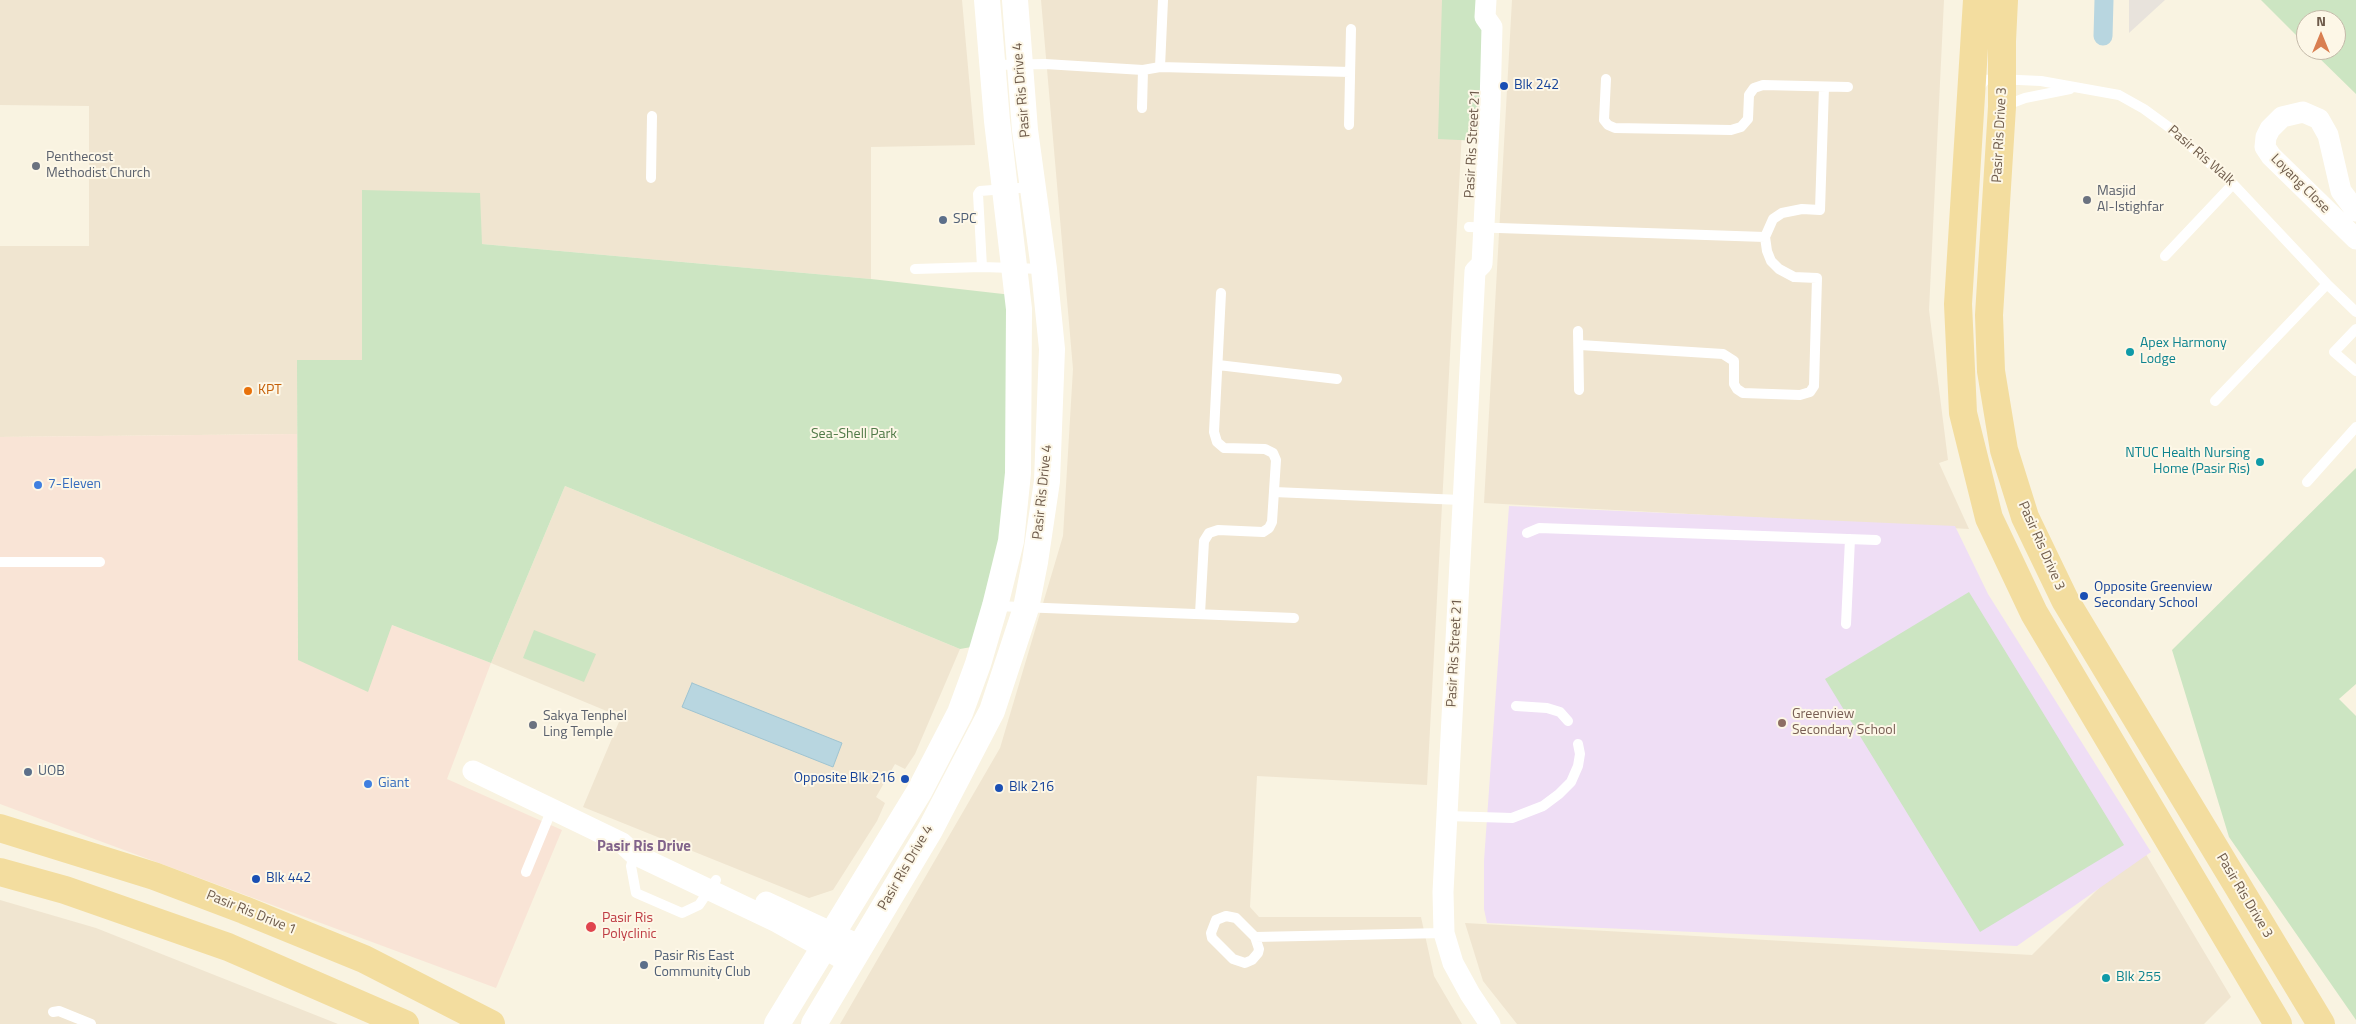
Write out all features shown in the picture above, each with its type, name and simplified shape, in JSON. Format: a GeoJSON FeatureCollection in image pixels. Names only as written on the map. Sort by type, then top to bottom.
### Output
{"type":"FeatureCollection","features":[{"type":"Feature","properties":{"kind":"main road"},"geometry":{"type":"LineString","coordinates":[[1977,0],[1958,314],[1962,414],[1989,518],[2034,613],[2278,1024]]}},
{"type":"Feature","properties":{"kind":"main road","name":"Pasir Ris Drive 3"},"geometry":{"type":"LineString","coordinates":[[2004,0],[2002,107],[1989,315],[1991,371],[2004,450],[2025,517],[2065,600],[2321,1024]]}},
{"type":"Feature","properties":{"kind":"main road","name":"Pasir Ris Drive 1"},"geometry":{"type":"LineString","coordinates":[[0,828],[154,876],[244,910],[364,959],[491,1024]]}},
{"type":"Feature","properties":{"kind":"main road"},"geometry":{"type":"LineString","coordinates":[[0,872],[65,890],[228,947],[405,1024]]}},
{"type":"Feature","properties":{"kind":"street","name":"Pasir Ris Drive 4"},"geometry":{"type":"LineString","coordinates":[[777,1024],[919,792],[960,713],[978,664],[1011,541],[1018,473],[1020,341],[1016,269],[991,65],[987,0]]}},
{"type":"Feature","properties":{"kind":"street","name":"Pasir Ris Drive 4"},"geometry":{"type":"LineString","coordinates":[[814,1024],[930,830],[992,711],[1026,608],[1042,523],[1048,472],[1052,349],[1044,269],[1032,187],[1018,64],[1015,0]]}},
{"type":"Feature","properties":{"kind":"street","name":"Pasir Ris Street 21"},"geometry":{"type":"LineString","coordinates":[[1486,8],[1478,33],[1476,227],[1482,264],[1475,271],[1443,892],[1444,933],[1454,963],[1470,994],[1490,1024]]}},
{"type":"Feature","properties":{"kind":"street","name":"Loyang Close"},"geometry":{"type":"LineString","coordinates":[[2356,211],[2341,191],[2328,135],[2318,119],[2303,112],[2292,113],[2282,117],[2270,129],[2266,137],[2265,147],[2271,156],[2356,239]]}},
{"type":"Feature","properties":{"kind":"street"},"geometry":{"type":"LineString","coordinates":[[474,771],[713,886],[774,920],[829,939],[856,954]]}},
{"type":"Feature","properties":{"kind":"lane"},"geometry":{"type":"LineString","coordinates":[[1160,67],[1163,0]]}},
{"type":"Feature","properties":{"kind":"lane"},"geometry":{"type":"LineString","coordinates":[[1349,125],[1352,30]]}},
{"type":"Feature","properties":{"kind":"lane"},"geometry":{"type":"LineString","coordinates":[[991,65],[1018,64],[1143,70],[1160,67],[1350,72]]}},
{"type":"Feature","properties":{"kind":"lane"},"geometry":{"type":"LineString","coordinates":[[1142,108],[1143,70]]}},
{"type":"Feature","properties":{"kind":"lane"},"geometry":{"type":"LineString","coordinates":[[1972,96],[1985,80],[2003,78]]}},
{"type":"Feature","properties":{"kind":"lane","name":"Pasir Ris Walk"},"geometry":{"type":"LineString","coordinates":[[2003,78],[2078,87],[2119,95],[2144,110],[2170,128],[2232,184],[2326,284],[2356,312]]}},
{"type":"Feature","properties":{"kind":"lane"},"geometry":{"type":"LineString","coordinates":[[1606,79],[1604,120],[1608,125],[1615,128],[1730,130],[1741,127],[1748,119],[1749,95],[1754,88],[1763,85],[1848,87]]}},
{"type":"Feature","properties":{"kind":"lane"},"geometry":{"type":"LineString","coordinates":[[1580,345],[1724,354],[1734,361],[1734,384],[1743,393],[1800,394],[1810,392],[1814,386],[1818,278],[1794,277],[1779,269],[1771,262],[1766,251],[1765,237],[1773,219],[1782,213],[1802,209],[1820,210],[1824,86]]}},
{"type":"Feature","properties":{"kind":"lane"},"geometry":{"type":"LineString","coordinates":[[2002,107],[2025,98],[2078,87]]}},
{"type":"Feature","properties":{"kind":"lane"},"geometry":{"type":"LineString","coordinates":[[651,178],[652,116]]}},
{"type":"Feature","properties":{"kind":"lane"},"geometry":{"type":"LineString","coordinates":[[2165,256],[2232,184]]}},
{"type":"Feature","properties":{"kind":"lane"},"geometry":{"type":"LineString","coordinates":[[982,267],[978,194],[980,191],[1032,187]]}},
{"type":"Feature","properties":{"kind":"lane"},"geometry":{"type":"LineString","coordinates":[[1476,227],[1765,237]]}},
{"type":"Feature","properties":{"kind":"lane"},"geometry":{"type":"LineString","coordinates":[[915,269],[982,267],[1044,269]]}},
{"type":"Feature","properties":{"kind":"lane"},"geometry":{"type":"LineString","coordinates":[[2215,401],[2326,284]]}},
{"type":"Feature","properties":{"kind":"lane"},"geometry":{"type":"LineString","coordinates":[[1200,614],[1204,541],[1209,533],[1218,530],[1263,532],[1269,528],[1272,522],[1274,492],[1276,460],[1273,454],[1266,450],[1224,448],[1217,442],[1214,432],[1221,293]]}},
{"type":"Feature","properties":{"kind":"lane"},"geometry":{"type":"LineString","coordinates":[[2356,329],[2334,352],[2356,371]]}},
{"type":"Feature","properties":{"kind":"lane"},"geometry":{"type":"LineString","coordinates":[[1578,331],[1580,345],[1579,390]]}},
{"type":"Feature","properties":{"kind":"lane"},"geometry":{"type":"LineString","coordinates":[[1218,365],[1337,379]]}},
{"type":"Feature","properties":{"kind":"lane"},"geometry":{"type":"LineString","coordinates":[[2308,482],[2356,427]]}},
{"type":"Feature","properties":{"kind":"lane"},"geometry":{"type":"LineString","coordinates":[[1274,492],[1462,500]]}},
{"type":"Feature","properties":{"kind":"lane"},"geometry":{"type":"LineString","coordinates":[[1527,532],[1538,528],[1876,540]]}},
{"type":"Feature","properties":{"kind":"lane"},"geometry":{"type":"LineString","coordinates":[[1846,624],[1850,539]]}},
{"type":"Feature","properties":{"kind":"lane"},"geometry":{"type":"LineString","coordinates":[[0,562],[100,562]]}},
{"type":"Feature","properties":{"kind":"lane"},"geometry":{"type":"LineString","coordinates":[[995,606],[1294,618]]}},
{"type":"Feature","properties":{"kind":"lane"},"geometry":{"type":"LineString","coordinates":[[1516,706],[1546,708],[1560,712],[1568,720]]}},
{"type":"Feature","properties":{"kind":"lane"},"geometry":{"type":"LineString","coordinates":[[1447,816],[1512,818],[1542,806],[1560,794],[1571,782],[1579,760],[1578,744]]}},
{"type":"Feature","properties":{"kind":"lane"},"geometry":{"type":"LineString","coordinates":[[526,872],[552,809]]}},
{"type":"Feature","properties":{"kind":"lane"},"geometry":{"type":"LineString","coordinates":[[631,847],[631,866],[636,893],[682,912],[699,905],[713,886]]}},
{"type":"Feature","properties":{"kind":"lane"},"geometry":{"type":"LineString","coordinates":[[1255,937],[1259,948],[1258,953],[1252,960],[1244,963],[1234,959],[1212,938],[1211,933],[1216,920],[1226,916],[1236,918],[1255,937],[1444,933]]}},
{"type":"Feature","properties":{"kind":"lane"},"geometry":{"type":"LineString","coordinates":[[53,1012],[59,1011],[91,1024]]}},
{"type":"Feature","properties":{"kind":"shaded area"},"geometry":{"type":"Polygon","coordinates":[[[0,0],[962,0],[975,145],[871,147],[871,279],[482,244],[362,191],[362,361],[298,360],[297,434],[0,437],[0,246],[89,246],[89,106],[0,105],[0,0]]]}},
{"type":"Feature","properties":{"kind":"shaded area"},"geometry":{"type":"Polygon","coordinates":[[[1041,0],[1469,0],[1427,785],[1257,776],[1250,907],[1259,917],[1421,917],[1434,976],[1462,1024],[840,1024],[1000,748],[1063,536],[1073,369],[1041,0]]]}},
{"type":"Feature","properties":{"kind":"shaded area"},"geometry":{"type":"Polygon","coordinates":[[[1512,0],[1944,0],[1929,310],[1948,460],[1939,463],[1969,529],[1484,503],[1512,0]]]}},
{"type":"Feature","properties":{"kind":"shaded area"},"geometry":{"type":"Polygon","coordinates":[[[2129,0],[2165,0],[2129,33],[2129,0]]]}},
{"type":"Feature","properties":{"kind":"shaded area"},"geometry":{"type":"Polygon","coordinates":[[[297,434],[298,660],[392,625],[491,663],[447,779],[562,830],[496,988],[0,804],[0,437],[297,434]]]}},
{"type":"Feature","properties":{"kind":"shaded area"},"geometry":{"type":"Polygon","coordinates":[[[565,486],[960,649],[915,754],[905,769],[895,764],[876,797],[885,803],[877,821],[833,890],[809,898],[583,807],[621,717],[491,663],[565,486]]]}},
{"type":"Feature","properties":{"kind":"shaded area","name":"Greenview Secondary School"},"geometry":{"type":"Polygon","coordinates":[[[1509,506],[1955,526],[1988,594],[2151,852],[2017,946],[1487,923],[1484,909],[1484,861],[1509,506]]]}},
{"type":"Feature","properties":{"kind":"shaded area"},"geometry":{"type":"Polygon","coordinates":[[[2141,846],[2231,997],[2204,1024],[1517,1024],[1483,981],[1465,923],[2032,955],[2141,846]]]}},
{"type":"Feature","properties":{"kind":"shaded area"},"geometry":{"type":"Polygon","coordinates":[[[0,900],[96,928],[338,1024],[0,1024],[0,900]]]}},
{"type":"Feature","properties":{"kind":"green space"},"geometry":{"type":"Polygon","coordinates":[[[1442,0],[1484,0],[1480,141],[1438,139],[1442,0]]]}},
{"type":"Feature","properties":{"kind":"green space"},"geometry":{"type":"Polygon","coordinates":[[[2261,0],[2356,0],[2356,94],[2321,60],[2346,60],[2346,10],[2296,10],[2296,35],[2261,0]]]}},
{"type":"Feature","properties":{"kind":"green space","name":"Sea-Shell Park"},"geometry":{"type":"Polygon","coordinates":[[[362,190],[480,193],[482,244],[871,279],[1012,295],[1005,519],[977,646],[960,649],[565,486],[491,663],[392,625],[368,692],[298,660],[297,360],[362,360],[362,190]]]}},
{"type":"Feature","properties":{"kind":"green space"},"geometry":{"type":"Polygon","coordinates":[[[2356,468],[2356,684],[2339,699],[2356,716],[2356,1020],[2229,837],[2172,650],[2356,468]]]}},
{"type":"Feature","properties":{"kind":"green space"},"geometry":{"type":"Polygon","coordinates":[[[1969,592],[2124,845],[1980,932],[1825,679],[1969,592]]]}},
{"type":"Feature","properties":{"kind":"green space"},"geometry":{"type":"Polygon","coordinates":[[[534,630],[596,654],[584,682],[523,658],[534,630]]]}},
{"type":"Feature","properties":{"kind":"water"},"geometry":{"type":"Polygon","coordinates":[[[692,683],[842,743],[833,767],[682,707],[692,683]]]}},
{"type":"Feature","properties":{"kind":"waterway"},"geometry":{"type":"LineString","coordinates":[[2103,36],[2104,0]]}},
{"type":"Feature","properties":{"kind":"place","name":"Blk 242"},"geometry":{"type":"Point","coordinates":[1504,86]}},
{"type":"Feature","properties":{"kind":"place","name":"Penthecost Methodist Church"},"geometry":{"type":"Point","coordinates":[36,166]}},
{"type":"Feature","properties":{"kind":"place","name":"Masjid Al-Istighfar"},"geometry":{"type":"Point","coordinates":[2087,200]}},
{"type":"Feature","properties":{"kind":"place","name":"SPC"},"geometry":{"type":"Point","coordinates":[943,220]}},
{"type":"Feature","properties":{"kind":"place","name":"Apex Harmony Lodge"},"geometry":{"type":"Point","coordinates":[2130,352]}},
{"type":"Feature","properties":{"kind":"place","name":"KPT"},"geometry":{"type":"Point","coordinates":[248,391]}},
{"type":"Feature","properties":{"kind":"place","name":"NTUC Health Nursing Home (Pasir Ris)"},"geometry":{"type":"Point","coordinates":[2260,462]}},
{"type":"Feature","properties":{"kind":"place","name":"7-Eleven"},"geometry":{"type":"Point","coordinates":[38,485]}},
{"type":"Feature","properties":{"kind":"place","name":"Opposite Greenview Secondary School"},"geometry":{"type":"Point","coordinates":[2084,596]}},
{"type":"Feature","properties":{"kind":"place","name":"Greenview Secondary School"},"geometry":{"type":"Point","coordinates":[1782,723]}},
{"type":"Feature","properties":{"kind":"place","name":"Sakya Tenphel Ling Temple"},"geometry":{"type":"Point","coordinates":[533,725]}},
{"type":"Feature","properties":{"kind":"place","name":"UOB"},"geometry":{"type":"Point","coordinates":[28,772]}},
{"type":"Feature","properties":{"kind":"place","name":"Opposite Blk 216"},"geometry":{"type":"Point","coordinates":[905,779]}},
{"type":"Feature","properties":{"kind":"place","name":"Giant"},"geometry":{"type":"Point","coordinates":[368,784]}},
{"type":"Feature","properties":{"kind":"place","name":"Blk 216"},"geometry":{"type":"Point","coordinates":[999,788]}},
{"type":"Feature","properties":{"kind":"place","name":"Blk 442"},"geometry":{"type":"Point","coordinates":[256,879]}},
{"type":"Feature","properties":{"kind":"place","name":"Pasir Ris Polyclinic"},"geometry":{"type":"Point","coordinates":[591,927]}},
{"type":"Feature","properties":{"kind":"place","name":"Pasir Ris East Community Club"},"geometry":{"type":"Point","coordinates":[644,965]}},
{"type":"Feature","properties":{"kind":"place","name":"Blk 255"},"geometry":{"type":"Point","coordinates":[2106,978]}},
{"type":"Feature","properties":{"kind":"district","name":"Pasir Ris Drive"},"geometry":{"type":"Point","coordinates":[644,847]}}]}
